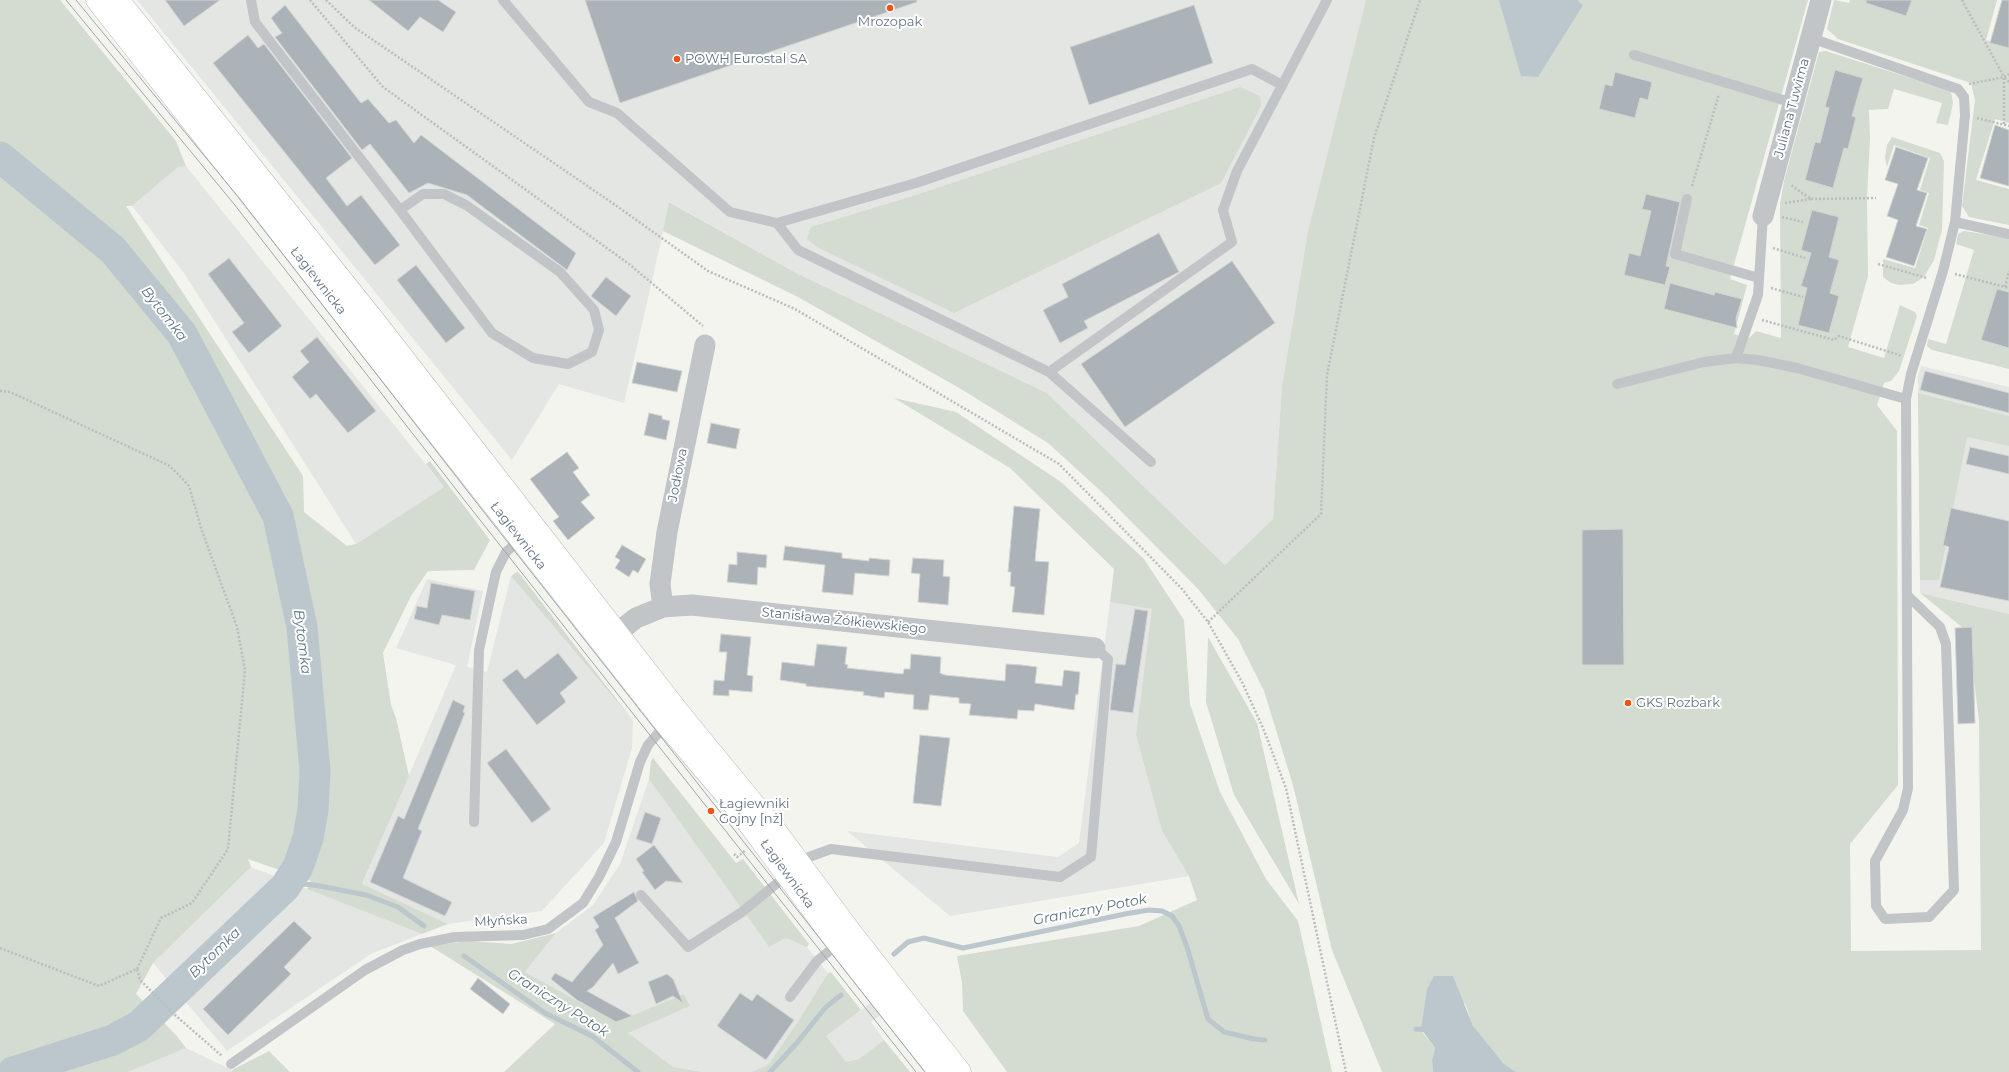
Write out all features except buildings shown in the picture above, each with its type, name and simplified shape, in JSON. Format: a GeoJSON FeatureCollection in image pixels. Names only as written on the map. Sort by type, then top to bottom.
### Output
{"type":"FeatureCollection","features":[{"type":"Feature","properties":{"kind":"main road","name":"Łagiewnicka"},"geometry":{"type":"LineString","coordinates":[[97,0],[527,534],[672,719],[738,809],[794,870],[939,1072]]}},
{"type":"Feature","properties":{"kind":"main road","name":"Łagiewnicka"},"geometry":{"type":"LineString","coordinates":[[118,0],[375,322],[527,534]]}},
{"type":"Feature","properties":{"kind":"main road","name":"Łagiewnicka"},"geometry":{"type":"LineString","coordinates":[[845,939],[960,1072]]}},
{"type":"Feature","properties":{"kind":"street","name":"Juliana Tuwima"},"geometry":{"type":"LineString","coordinates":[[1763,216],[1821,0]]}},
{"type":"Feature","properties":{"kind":"street","name":"Jodłowa"},"geometry":{"type":"LineString","coordinates":[[663,607],[660,584],[667,532],[705,345]]}},
{"type":"Feature","properties":{"kind":"street","name":"Stanisława Żółkiewskiego"},"geometry":{"type":"LineString","coordinates":[[610,639],[636,618],[663,607],[692,605],[1095,648]]}},
{"type":"Feature","properties":{"kind":"lane"},"geometry":{"type":"LineString","coordinates":[[251,0],[255,22],[400,210],[492,333],[533,358],[568,364],[592,352],[599,330],[594,310],[560,272],[466,205],[444,194],[424,194],[400,210]]}},
{"type":"Feature","properties":{"kind":"lane"},"geometry":{"type":"LineString","coordinates":[[503,0],[589,102],[617,113],[730,212],[777,223],[916,183],[1252,70],[1282,85]]}},
{"type":"Feature","properties":{"kind":"lane"},"geometry":{"type":"LineString","coordinates":[[1049,372],[1232,242],[1224,210],[1237,171],[1327,0]]}},
{"type":"Feature","properties":{"kind":"lane"},"geometry":{"type":"LineString","coordinates":[[1811,38],[1958,89],[1964,97],[1965,115],[1955,222],[1940,282],[1915,360],[1906,399],[1907,595],[1908,788],[1903,810],[1875,861],[1876,906],[1885,919],[1929,917],[1954,890],[1946,644],[1940,627],[1907,595]]}},
{"type":"Feature","properties":{"kind":"lane"},"geometry":{"type":"LineString","coordinates":[[1634,55],[1794,103]]}},
{"type":"Feature","properties":{"kind":"lane"},"geometry":{"type":"LineString","coordinates":[[1688,199],[1675,254],[1759,281]]}},
{"type":"Feature","properties":{"kind":"lane"},"geometry":{"type":"LineString","coordinates":[[1736,358],[1758,295],[1763,216]]}},
{"type":"Feature","properties":{"kind":"lane"},"geometry":{"type":"LineString","coordinates":[[1955,222],[2009,234]]}},
{"type":"Feature","properties":{"kind":"lane"},"geometry":{"type":"LineString","coordinates":[[777,223],[798,250],[1049,372],[1151,462]]}},
{"type":"Feature","properties":{"kind":"lane"},"geometry":{"type":"LineString","coordinates":[[1617,384],[1704,362],[1736,358],[1758,360],[1797,368],[1906,399]]}},
{"type":"Feature","properties":{"kind":"lane"},"geometry":{"type":"LineString","coordinates":[[474,822],[479,650],[496,572],[506,552],[527,534]]}},
{"type":"Feature","properties":{"kind":"lane"},"geometry":{"type":"LineString","coordinates":[[641,896],[688,947],[742,912],[809,857],[831,849],[1060,877],[1091,857],[1108,658],[1095,648]]}},
{"type":"Feature","properties":{"kind":"lane","name":"Młyńska"},"geometry":{"type":"LineString","coordinates":[[231,1064],[364,970],[403,950],[420,944],[455,937],[523,935],[548,929],[583,903],[600,877],[616,842],[640,762],[648,744],[672,719]]}},
{"type":"Feature","properties":{"kind":"lane"},"geometry":{"type":"LineString","coordinates":[[790,997],[817,961],[845,939]]}},
{"type":"Feature","properties":{"kind":"path"},"geometry":{"type":"LineString","coordinates":[[310,0],[383,86],[629,264],[703,326],[705,345]]}},
{"type":"Feature","properties":{"kind":"path"},"geometry":{"type":"LineString","coordinates":[[326,0],[354,27],[611,202],[708,271],[795,309],[1059,464],[1182,589],[1208,622],[1242,682],[1263,728],[1286,788],[1346,1072]]}},
{"type":"Feature","properties":{"kind":"path"},"geometry":{"type":"LineString","coordinates":[[1208,622],[1321,514],[1327,375],[1374,138],[1420,0]]}},
{"type":"Feature","properties":{"kind":"path"},"geometry":{"type":"LineString","coordinates":[[1962,0],[2004,77],[2009,82]]}},
{"type":"Feature","properties":{"kind":"path"},"geometry":{"type":"LineString","coordinates":[[1958,89],[1971,83],[2004,77],[2009,74]]}},
{"type":"Feature","properties":{"kind":"path"},"geometry":{"type":"LineString","coordinates":[[2004,77],[2004,124]]}},
{"type":"Feature","properties":{"kind":"path"},"geometry":{"type":"LineString","coordinates":[[1688,199],[1719,94],[1725,82]]}},
{"type":"Feature","properties":{"kind":"path"},"geometry":{"type":"LineString","coordinates":[[1965,115],[2009,126]]}},
{"type":"Feature","properties":{"kind":"path"},"geometry":{"type":"LineString","coordinates":[[1811,199],[1876,198]]}},
{"type":"Feature","properties":{"kind":"path"},"geometry":{"type":"LineString","coordinates":[[1761,244],[1805,258]]}},
{"type":"Feature","properties":{"kind":"path"},"geometry":{"type":"LineString","coordinates":[[1878,264],[1940,282]]}},
{"type":"Feature","properties":{"kind":"path"},"geometry":{"type":"LineString","coordinates":[[1943,271],[2009,288]]}},
{"type":"Feature","properties":{"kind":"path"},"geometry":{"type":"LineString","coordinates":[[2005,287],[2009,271]]}},
{"type":"Feature","properties":{"kind":"path"},"geometry":{"type":"LineString","coordinates":[[1759,281],[1803,298]]}},
{"type":"Feature","properties":{"kind":"path"},"geometry":{"type":"LineString","coordinates":[[1750,317],[1834,340],[1839,336],[1915,360]]}},
{"type":"Feature","properties":{"kind":"path"},"geometry":{"type":"LineString","coordinates":[[0,391],[10,392],[168,465],[189,486],[200,528],[237,626],[245,670],[228,849],[192,903],[161,918],[137,968],[99,986],[0,948]]}},
{"type":"Feature","properties":{"kind":"path"},"geometry":{"type":"LineString","coordinates":[[137,968],[140,980],[175,1015],[231,1064]]}},
{"type":"Feature","properties":{"kind":"shaded area"},"geometry":{"type":"Polygon","coordinates":[[[0,0],[60,0],[176,141],[186,166],[178,167],[132,206],[126,206],[303,476],[304,512],[347,546],[356,544],[444,487],[426,464],[430,461],[490,540],[474,570],[428,571],[411,596],[383,653],[391,705],[396,718],[409,776],[362,884],[448,924],[422,934],[307,889],[311,881],[248,859],[251,867],[153,963],[136,994],[176,1035],[186,1048],[128,1072],[0,1072],[0,0]]]}},
{"type":"Feature","properties":{"kind":"shaded area"},"geometry":{"type":"Polygon","coordinates":[[[137,0],[1366,0],[1308,231],[1282,386],[1273,519],[1225,565],[1047,393],[798,274],[670,202],[624,403],[559,384],[512,460],[137,0]]]}},
{"type":"Feature","properties":{"kind":"shaded area"},"geometry":{"type":"Polygon","coordinates":[[[1366,0],[1808,0],[1730,279],[1747,285],[1734,334],[1749,338],[1756,331],[1781,338],[1780,204],[1784,181],[1819,52],[1826,51],[1951,91],[1953,103],[1948,125],[1936,123],[1942,103],[1894,89],[1888,109],[1869,110],[1870,138],[1867,199],[1868,276],[1848,347],[1884,358],[1900,305],[1915,312],[1917,316],[1899,371],[1891,381],[1884,383],[1877,405],[1897,431],[1898,785],[1850,844],[1851,951],[1981,950],[1979,721],[1968,632],[1920,593],[2009,614],[2009,1072],[1516,1072],[1503,1063],[1485,1043],[1473,1026],[1465,1003],[1422,1032],[1435,1048],[1432,1060],[1433,1072],[1382,1072],[1332,950],[1293,785],[1264,691],[1238,639],[1199,590],[1105,495],[1048,443],[961,389],[798,297],[663,231],[669,202],[798,274],[1047,393],[1225,565],[1273,519],[1282,386],[1308,231],[1366,0]]]}},
{"type":"Feature","properties":{"kind":"shaded area"},"geometry":{"type":"Polygon","coordinates":[[[1499,0],[1577,0],[1583,5],[1538,77],[1521,76],[1499,0]]]}},
{"type":"Feature","properties":{"kind":"shaded area"},"geometry":{"type":"Polygon","coordinates":[[[1834,0],[1849,3],[1850,0],[1997,0],[1986,40],[2009,47],[2009,123],[1995,119],[1976,180],[2009,189],[2009,225],[1969,217],[1962,206],[1975,100],[1971,83],[1838,39],[1827,29],[1834,0]]]}},
{"type":"Feature","properties":{"kind":"shaded area"},"geometry":{"type":"Polygon","coordinates":[[[1240,87],[1260,96],[1261,106],[1221,183],[954,313],[817,247],[807,239],[811,227],[916,195],[1240,87]]]}},
{"type":"Feature","properties":{"kind":"shaded area"},"geometry":{"type":"Polygon","coordinates":[[[1892,137],[1940,153],[1944,161],[1942,230],[1934,260],[1924,277],[1913,284],[1899,285],[1891,283],[1883,277],[1883,259],[1915,268],[1928,228],[1919,225],[1929,193],[1920,190],[1930,158],[1894,145],[1887,167],[1885,158],[1887,145],[1892,137]]]}},
{"type":"Feature","properties":{"kind":"shaded area"},"geometry":{"type":"Polygon","coordinates":[[[179,166],[186,166],[444,487],[356,544],[184,273],[132,206],[179,166]]]}},
{"type":"Feature","properties":{"kind":"shaded area"},"geometry":{"type":"Polygon","coordinates":[[[1964,231],[2009,238],[2009,369],[1932,350],[1927,346],[1928,339],[1946,344],[1974,250],[1956,244],[1958,234],[1964,231]]]}},
{"type":"Feature","properties":{"kind":"shaded area"},"geometry":{"type":"Polygon","coordinates":[[[1921,366],[2009,387],[2009,614],[1920,593],[1918,375],[1921,366]]]}},
{"type":"Feature","properties":{"kind":"shaded area"},"geometry":{"type":"Polygon","coordinates":[[[1918,393],[2009,416],[2009,446],[1967,437],[1939,580],[1920,580],[1918,393]]]}},
{"type":"Feature","properties":{"kind":"shaded area"},"geometry":{"type":"Polygon","coordinates":[[[894,398],[956,412],[1061,482],[1144,559],[1184,620],[1190,704],[1220,792],[1266,879],[1298,921],[1332,1072],[1007,1072],[963,1011],[962,983],[957,956],[1139,926],[1197,900],[1189,876],[1162,831],[1136,735],[1152,609],[1110,602],[1114,569],[1010,468],[894,398]]]}},
{"type":"Feature","properties":{"kind":"shaded area"},"geometry":{"type":"Polygon","coordinates":[[[517,572],[519,573],[635,723],[511,576],[517,572]]]}},
{"type":"Feature","properties":{"kind":"shaded area"},"geometry":{"type":"Polygon","coordinates":[[[511,576],[633,721],[632,748],[604,843],[542,911],[448,924],[362,885],[456,665],[396,648],[427,579],[483,591],[467,667],[487,672],[511,576]]]}},
{"type":"Feature","properties":{"kind":"shaded area"},"geometry":{"type":"Polygon","coordinates":[[[1110,602],[1153,609],[1136,735],[1162,831],[1189,876],[950,916],[847,831],[1058,857],[1079,843],[1110,602]]]}},
{"type":"Feature","properties":{"kind":"shaded area"},"geometry":{"type":"Polygon","coordinates":[[[1208,637],[1257,723],[1299,904],[1234,795],[1206,702],[1208,637]]]}},
{"type":"Feature","properties":{"kind":"shaded area"},"geometry":{"type":"Polygon","coordinates":[[[653,758],[736,863],[743,859],[809,944],[807,947],[786,938],[769,947],[649,779],[651,761],[653,758]]]}},
{"type":"Feature","properties":{"kind":"shaded area"},"geometry":{"type":"Polygon","coordinates":[[[649,779],[769,947],[786,938],[807,947],[828,973],[799,1020],[768,1065],[751,1072],[702,1072],[673,1067],[627,1033],[690,1006],[684,994],[616,1022],[525,972],[556,933],[593,905],[620,864],[649,779]]]}},
{"type":"Feature","properties":{"kind":"shaded area"},"geometry":{"type":"Polygon","coordinates":[[[251,867],[422,934],[371,954],[227,1051],[153,963],[251,867]]]}},
{"type":"Feature","properties":{"kind":"shaded area"},"geometry":{"type":"Polygon","coordinates":[[[556,933],[525,972],[616,1022],[684,994],[690,1006],[628,1033],[673,1067],[702,1072],[504,1072],[555,1024],[430,946],[468,941],[512,944],[556,933]]]}},
{"type":"Feature","properties":{"kind":"shaded area"},"geometry":{"type":"Polygon","coordinates":[[[831,972],[861,1010],[826,1036],[846,1062],[859,1059],[884,1040],[910,1072],[751,1072],[768,1065],[799,1020],[828,973],[831,972]]]}},
{"type":"Feature","properties":{"kind":"shaded area"},"geometry":{"type":"Polygon","coordinates":[[[1434,976],[1453,976],[1473,1026],[1503,1063],[1516,1072],[1433,1072],[1432,1060],[1435,1048],[1421,1029],[1427,989],[1434,976]]]}},
{"type":"Feature","properties":{"kind":"shaded area"},"geometry":{"type":"Polygon","coordinates":[[[876,999],[885,1012],[871,1022],[884,1040],[859,1059],[846,1063],[826,1036],[876,999]]]}},
{"type":"Feature","properties":{"kind":"shaded area"},"geometry":{"type":"Polygon","coordinates":[[[186,1048],[232,1070],[232,1072],[128,1072],[186,1048]]]}},
{"type":"Feature","properties":{"kind":"shaded area"},"geometry":{"type":"Polygon","coordinates":[[[269,1051],[290,1072],[232,1072],[232,1070],[269,1051]]]}},
{"type":"Feature","properties":{"kind":"waterway","name":"Bytomka"},"geometry":{"type":"LineString","coordinates":[[0,157],[113,250],[182,334],[278,516],[302,627],[315,771],[313,810],[308,838],[298,867],[285,887],[139,1026],[113,1040],[13,1072]]}},
{"type":"Feature","properties":{"kind":"waterway","name":"Graniczny Potok"},"geometry":{"type":"LineString","coordinates":[[285,887],[305,884],[366,895],[398,907],[424,926]]}},
{"type":"Feature","properties":{"kind":"waterway","name":"Graniczny Potok"},"geometry":{"type":"LineString","coordinates":[[894,954],[908,942],[924,938],[963,948],[1125,914],[1149,910],[1162,911],[1172,916],[1179,926],[1187,947],[1208,1019],[1224,1032],[1265,1040]]}},
{"type":"Feature","properties":{"kind":"waterway","name":"Graniczny Potok"},"geometry":{"type":"LineString","coordinates":[[464,956],[545,1013],[592,1036],[638,1072]]}},
{"type":"Feature","properties":{"kind":"waterway","name":"Graniczny Potok"},"geometry":{"type":"LineString","coordinates":[[770,1072],[796,1044],[825,1008],[841,995]]}},
{"type":"Feature","properties":{"kind":"waterway","name":"Graniczny Potok"},"geometry":{"type":"LineString","coordinates":[[1416,1029],[1427,1030]]}},
{"type":"Feature","properties":{"kind":"tram line"},"geometry":{"type":"LineString","coordinates":[[66,0],[234,204],[469,506],[916,1072]]}},
{"type":"Feature","properties":{"kind":"tram line"},"geometry":{"type":"LineString","coordinates":[[76,0],[240,199],[476,502],[925,1072]]}},
{"type":"Feature","properties":{"kind":"place","name":"Mrozopak"},"geometry":{"type":"Point","coordinates":[890,8]}},
{"type":"Feature","properties":{"kind":"place","name":"POWH Eurostal SA"},"geometry":{"type":"Point","coordinates":[677,59]}},
{"type":"Feature","properties":{"kind":"place","name":"GKS Rozbark"},"geometry":{"type":"Point","coordinates":[1628,703]}},
{"type":"Feature","properties":{"kind":"place","name":"Łagiewniki Gojny [nż]"},"geometry":{"type":"Point","coordinates":[711,811]}}]}
